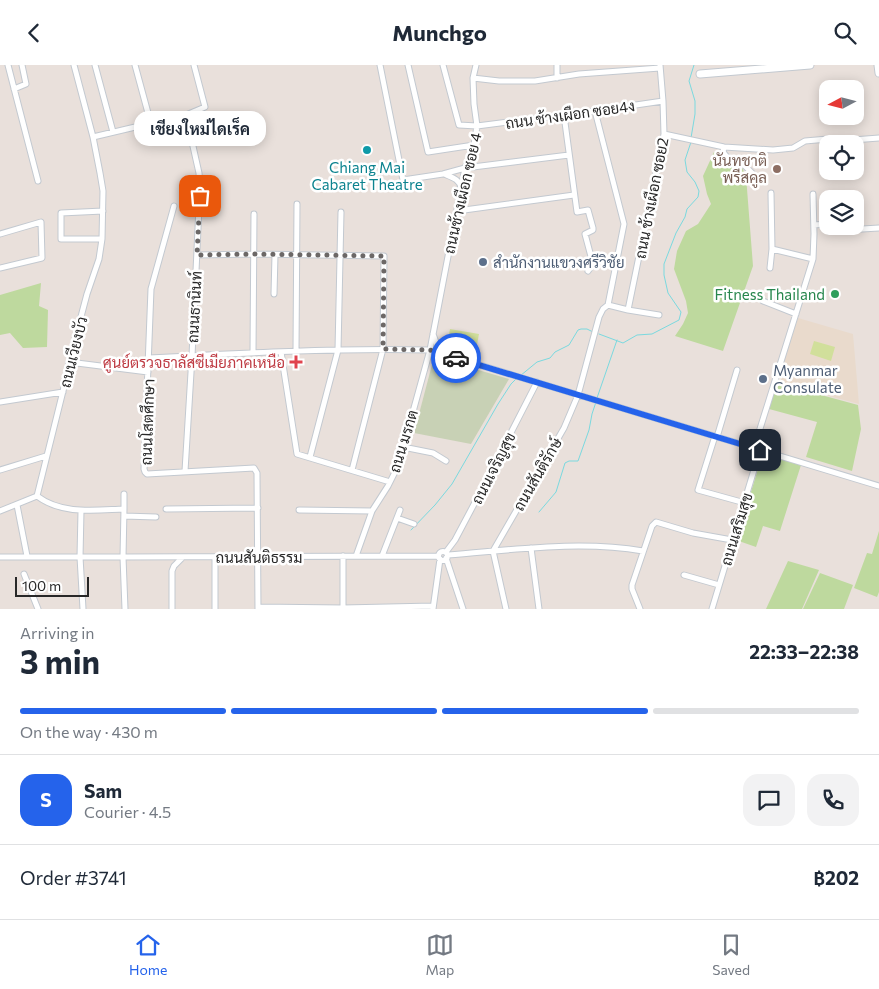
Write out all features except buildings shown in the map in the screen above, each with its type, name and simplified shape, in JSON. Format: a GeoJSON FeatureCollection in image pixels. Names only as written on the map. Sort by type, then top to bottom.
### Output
{"type":"FeatureCollection","features":[{"type":"Feature","properties":{"kind":"street"},"geometry":{"type":"LineString","coordinates":[[8,65],[38,181]]}},
{"type":"Feature","properties":{"kind":"street"},"geometry":{"type":"LineString","coordinates":[[14,89],[26,84],[22,65]]}},
{"type":"Feature","properties":{"kind":"street","name":"ถนนเวียงบัว"},"geometry":{"type":"LineString","coordinates":[[37,497],[69,362],[87,294],[99,259],[102,239],[103,191],[93,137],[74,65]]}},
{"type":"Feature","properties":{"kind":"street"},"geometry":{"type":"LineString","coordinates":[[95,65],[113,132]]}},
{"type":"Feature","properties":{"kind":"street"},"geometry":{"type":"LineString","coordinates":[[135,65],[151,123]]}},
{"type":"Feature","properties":{"kind":"street"},"geometry":{"type":"LineString","coordinates":[[93,137],[186,115],[205,107],[194,65]]}},
{"type":"Feature","properties":{"kind":"street"},"geometry":{"type":"LineString","coordinates":[[380,65],[403,180],[443,174],[465,168],[568,155]]}},
{"type":"Feature","properties":{"kind":"street"},"geometry":{"type":"LineString","coordinates":[[408,65],[428,152],[474,145]]}},
{"type":"Feature","properties":{"kind":"street"},"geometry":{"type":"LineString","coordinates":[[443,65],[459,125],[477,126]]}},
{"type":"Feature","properties":{"kind":"street","name":"ถนนช้างเผือก ซอย 4"},"geometry":{"type":"LineString","coordinates":[[430,350],[465,168],[474,145],[477,126],[473,78],[476,65]]}},
{"type":"Feature","properties":{"kind":"street"},"geometry":{"type":"LineString","coordinates":[[557,65],[557,78]]}},
{"type":"Feature","properties":{"kind":"street"},"geometry":{"type":"LineString","coordinates":[[700,74],[810,65]]}},
{"type":"Feature","properties":{"kind":"street"},"geometry":{"type":"LineString","coordinates":[[878,65],[879,73]]}},
{"type":"Feature","properties":{"kind":"street"},"geometry":{"type":"LineString","coordinates":[[473,78],[499,81],[535,81],[579,74],[660,67]]}},
{"type":"Feature","properties":{"kind":"street","name":"ถนน ช้างเผือก ซอย2"},"geometry":{"type":"LineString","coordinates":[[628,310],[664,134],[660,67]]}},
{"type":"Feature","properties":{"kind":"street","name":"ถนน ช้างเผือก ซอย4ง"},"geometry":{"type":"LineString","coordinates":[[477,126],[663,101]]}},
{"type":"Feature","properties":{"kind":"street","name":"ถนนสันติรักษ์"},"geometry":{"type":"LineString","coordinates":[[493,551],[564,428],[578,395],[599,317],[603,309],[608,305],[624,224],[595,111]]}},
{"type":"Feature","properties":{"kind":"street","name":"ถนนธานินท์"},"geometry":{"type":"LineString","coordinates":[[185,471],[200,186],[199,173],[186,115]]}},
{"type":"Feature","properties":{"kind":"street"},"geometry":{"type":"LineString","coordinates":[[564,115],[577,212],[589,211],[593,228],[593,230],[585,234],[594,264],[588,271]]}},
{"type":"Feature","properties":{"kind":"street"},"geometry":{"type":"LineString","coordinates":[[664,134],[724,147],[773,150],[793,148],[805,141],[879,138]]}},
{"type":"Feature","properties":{"kind":"street"},"geometry":{"type":"LineString","coordinates":[[724,147],[722,152],[724,156],[742,163],[753,174]]}},
{"type":"Feature","properties":{"kind":"street"},"geometry":{"type":"LineString","coordinates":[[443,174],[457,180],[461,184],[461,189]]}},
{"type":"Feature","properties":{"kind":"street"},"geometry":{"type":"LineString","coordinates":[[770,267],[772,249],[771,193]]}},
{"type":"Feature","properties":{"kind":"street"},"geometry":{"type":"LineString","coordinates":[[754,448],[813,259],[813,194]]}},
{"type":"Feature","properties":{"kind":"street"},"geometry":{"type":"LineString","coordinates":[[457,211],[574,195]]}},
{"type":"Feature","properties":{"kind":"street"},"geometry":{"type":"LineString","coordinates":[[296,351],[297,204]]}},
{"type":"Feature","properties":{"kind":"street","name":"ถนนโสตศึกษา"},"geometry":{"type":"LineString","coordinates":[[174,206],[151,289],[144,469],[145,473],[148,474],[254,468],[258,473],[258,608]]}},
{"type":"Feature","properties":{"kind":"street"},"geometry":{"type":"LineString","coordinates":[[102,239],[61,239],[61,213],[103,211]]}},
{"type":"Feature","properties":{"kind":"street"},"geometry":{"type":"LineString","coordinates":[[310,457],[338,350],[341,212]]}},
{"type":"Feature","properties":{"kind":"street"},"geometry":{"type":"LineString","coordinates":[[253,353],[254,214]]}},
{"type":"Feature","properties":{"kind":"street"},"geometry":{"type":"LineString","coordinates":[[0,234],[41,222],[42,257],[0,268]]}},
{"type":"Feature","properties":{"kind":"street"},"geometry":{"type":"LineString","coordinates":[[814,225],[819,225]]}},
{"type":"Feature","properties":{"kind":"street"},"geometry":{"type":"LineString","coordinates":[[864,229],[879,228]]}},
{"type":"Feature","properties":{"kind":"street"},"geometry":{"type":"LineString","coordinates":[[772,249],[813,259]]}},
{"type":"Feature","properties":{"kind":"street"},"geometry":{"type":"LineString","coordinates":[[197,255],[384,256],[383,349],[352,470]]}},
{"type":"Feature","properties":{"kind":"street"},"geometry":{"type":"LineString","coordinates":[[274,294],[275,255]]}},
{"type":"Feature","properties":{"kind":"street"},"geometry":{"type":"LineString","coordinates":[[763,301],[796,314]]}},
{"type":"Feature","properties":{"kind":"street"},"geometry":{"type":"LineString","coordinates":[[608,305],[659,315]]}},
{"type":"Feature","properties":{"kind":"street"},"geometry":{"type":"LineString","coordinates":[[433,333],[444,354]]}},
{"type":"Feature","properties":{"kind":"street"},"geometry":{"type":"LineString","coordinates":[[149,358],[296,351],[430,350],[879,486]]}},
{"type":"Feature","properties":{"kind":"street","name":"ถนน มรกต"},"geometry":{"type":"LineString","coordinates":[[356,556],[372,511],[398,466],[430,350]]}},
{"type":"Feature","properties":{"kind":"street"},"geometry":{"type":"LineString","coordinates":[[281,352],[296,454],[390,482]]}},
{"type":"Feature","properties":{"kind":"street"},"geometry":{"type":"LineString","coordinates":[[69,362],[148,372]]}},
{"type":"Feature","properties":{"kind":"street"},"geometry":{"type":"LineString","coordinates":[[737,370],[698,489],[745,503]]}},
{"type":"Feature","properties":{"kind":"street","name":"ถนนเจริญสุข"},"geometry":{"type":"LineString","coordinates":[[447,555],[537,382]]}},
{"type":"Feature","properties":{"kind":"street"},"geometry":{"type":"LineString","coordinates":[[0,402],[63,391]]}},
{"type":"Feature","properties":{"kind":"street"},"geometry":{"type":"LineString","coordinates":[[403,447],[433,453],[446,461]]}},
{"type":"Feature","properties":{"kind":"street","name":"ถนนเสริมสุข"},"geometry":{"type":"LineString","coordinates":[[712,609],[760,450]]}},
{"type":"Feature","properties":{"kind":"street"},"geometry":{"type":"LineString","coordinates":[[0,470],[46,457]]}},
{"type":"Feature","properties":{"kind":"street"},"geometry":{"type":"LineString","coordinates":[[124,494],[123,557],[125,609]]}},
{"type":"Feature","properties":{"kind":"street"},"geometry":{"type":"LineString","coordinates":[[0,511],[37,497],[50,504],[81,511],[124,509]]}},
{"type":"Feature","properties":{"kind":"street"},"geometry":{"type":"LineString","coordinates":[[17,505],[27,556]]}},
{"type":"Feature","properties":{"kind":"street"},"geometry":{"type":"LineString","coordinates":[[166,509],[258,508]]}},
{"type":"Feature","properties":{"kind":"street"},"geometry":{"type":"LineString","coordinates":[[299,510],[372,511]]}},
{"type":"Feature","properties":{"kind":"street"},"geometry":{"type":"LineString","coordinates":[[382,556],[400,510]]}},
{"type":"Feature","properties":{"kind":"street"},"geometry":{"type":"LineString","coordinates":[[81,511],[80,557],[83,609]]}},
{"type":"Feature","properties":{"kind":"street"},"geometry":{"type":"LineString","coordinates":[[124,516],[156,517]]}},
{"type":"Feature","properties":{"kind":"street"},"geometry":{"type":"LineString","coordinates":[[397,517],[414,524]]}},
{"type":"Feature","properties":{"kind":"street"},"geometry":{"type":"LineString","coordinates":[[640,609],[632,585],[652,527],[656,522],[693,533],[732,540]]}},
{"type":"Feature","properties":{"kind":"street"},"geometry":{"type":"LineString","coordinates":[[258,608],[433,608],[441,551],[447,555],[554,546],[619,547],[644,551]]}},
{"type":"Feature","properties":{"kind":"street"},"geometry":{"type":"LineString","coordinates":[[531,548],[539,609]]}},
{"type":"Feature","properties":{"kind":"street"},"geometry":{"type":"LineString","coordinates":[[493,551],[506,609]]}},
{"type":"Feature","properties":{"kind":"street"},"geometry":{"type":"LineString","coordinates":[[447,555],[463,609]]}},
{"type":"Feature","properties":{"kind":"street"},"geometry":{"type":"LineString","coordinates":[[343,556],[343,609]]}},
{"type":"Feature","properties":{"kind":"street","name":"ถนนสันติธรรม"},"geometry":{"type":"LineString","coordinates":[[0,557],[439,557]]}},
{"type":"Feature","properties":{"kind":"street"},"geometry":{"type":"LineString","coordinates":[[172,609],[172,571],[182,557]]}},
{"type":"Feature","properties":{"kind":"street"},"geometry":{"type":"LineString","coordinates":[[215,557],[215,609]]}},
{"type":"Feature","properties":{"kind":"street"},"geometry":{"type":"LineString","coordinates":[[24,574],[38,609]]}},
{"type":"Feature","properties":{"kind":"street"},"geometry":{"type":"LineString","coordinates":[[684,575],[719,585]]}},
{"type":"Feature","properties":{"kind":"shaded area"},"geometry":{"type":"Polygon","coordinates":[[[798,318],[853,334],[859,404],[777,382],[798,318]]]}},
{"type":"Feature","properties":{"kind":"green space"},"geometry":{"type":"Polygon","coordinates":[[[714,152],[726,154],[738,161],[746,176],[753,266],[723,351],[675,336],[688,313],[686,301],[674,269],[677,251],[686,231],[698,224],[711,204],[703,176],[714,152]]]}},
{"type":"Feature","properties":{"kind":"green space"},"geometry":{"type":"Polygon","coordinates":[[[41,283],[39,306],[48,310],[47,347],[23,348],[10,333],[0,335],[0,295],[41,283]]]}},
{"type":"Feature","properties":{"kind":"green space"},"geometry":{"type":"Polygon","coordinates":[[[450,329],[479,334],[476,350],[447,345],[450,329]]]}},
{"type":"Feature","properties":{"kind":"green space"},"geometry":{"type":"Polygon","coordinates":[[[814,341],[835,347],[831,361],[810,354],[814,341]]]}},
{"type":"Feature","properties":{"kind":"green space"},"geometry":{"type":"Polygon","coordinates":[[[434,357],[509,379],[471,444],[414,433],[434,357]]]}},
{"type":"Feature","properties":{"kind":"green space"},"geometry":{"type":"Polygon","coordinates":[[[777,383],[858,405],[861,429],[852,471],[806,457],[817,422],[769,409],[777,383]]]}},
{"type":"Feature","properties":{"kind":"green space"},"geometry":{"type":"Polygon","coordinates":[[[763,453],[801,465],[780,531],[763,526],[756,547],[736,540],[763,453]]]}},
{"type":"Feature","properties":{"kind":"green space"},"geometry":{"type":"Polygon","coordinates":[[[879,531],[879,592],[877,597],[854,588],[867,553],[872,554],[879,531]]]}},
{"type":"Feature","properties":{"kind":"green space"},"geometry":{"type":"Polygon","coordinates":[[[788,561],[819,570],[802,609],[766,609],[788,561]]]}},
{"type":"Feature","properties":{"kind":"green space"},"geometry":{"type":"Polygon","coordinates":[[[820,573],[853,585],[844,609],[803,609],[820,573]]]}},
{"type":"Feature","properties":{"kind":"waterway"},"geometry":{"type":"LineString","coordinates":[[691,138],[695,101],[689,81],[694,65]]}},
{"type":"Feature","properties":{"kind":"waterway"},"geometry":{"type":"LineString","coordinates":[[599,334],[623,343],[637,335],[652,334],[679,320],[681,312],[668,293],[664,275],[664,264],[687,209],[698,197],[699,191],[687,172],[685,160],[691,142]]}},
{"type":"Feature","properties":{"kind":"waterway"},"geometry":{"type":"LineString","coordinates":[[520,376],[537,362],[550,358],[555,352],[569,345],[578,330],[587,329],[593,332]]}},
{"type":"Feature","properties":{"kind":"waterway"},"geometry":{"type":"LineString","coordinates":[[597,398],[617,340]]}},
{"type":"Feature","properties":{"kind":"waterway"},"geometry":{"type":"LineString","coordinates":[[411,530],[452,484],[498,404],[517,378]]}},
{"type":"Feature","properties":{"kind":"waterway"},"geometry":{"type":"LineString","coordinates":[[539,512],[556,492],[565,463],[578,461],[596,402]]}},
{"type":"Feature","properties":{"kind":"way so far"},"geometry":{"type":"LineString","coordinates":[[200,196],[197,255],[384,256],[383,349],[430,350],[456,358]]}},
{"type":"Feature","properties":{"kind":"place","name":"Chiang Mai Cabaret Theatre"},"geometry":{"type":"Point","coordinates":[367,150]}},
{"type":"Feature","properties":{"kind":"place","name":"นันทชาติ พรีสคูล"},"geometry":{"type":"Point","coordinates":[777,169]}},
{"type":"Feature","properties":{"kind":"place","name":"เชียงใหม่ไดเร็ค"},"geometry":{"type":"Point","coordinates":[200,196]}},
{"type":"Feature","properties":{"kind":"place","name":"สำนักงานแขวงศรีวิชัย"},"geometry":{"type":"Point","coordinates":[483,262]}},
{"type":"Feature","properties":{"kind":"place","name":"Fitness Thailand"},"geometry":{"type":"Point","coordinates":[835,294]}},
{"type":"Feature","properties":{"kind":"place","name":"ศูนย์ตรวจธาลัสซีเมียภาคเหนือ"},"geometry":{"type":"Point","coordinates":[296,362]}},
{"type":"Feature","properties":{"kind":"place","name":"Myanmar Consulate"},"geometry":{"type":"Point","coordinates":[763,379]}},
{"type":"Feature","properties":{"kind":"route"},"geometry":{"type":"LineString","coordinates":[[456,358],[760,450]]}}]}
